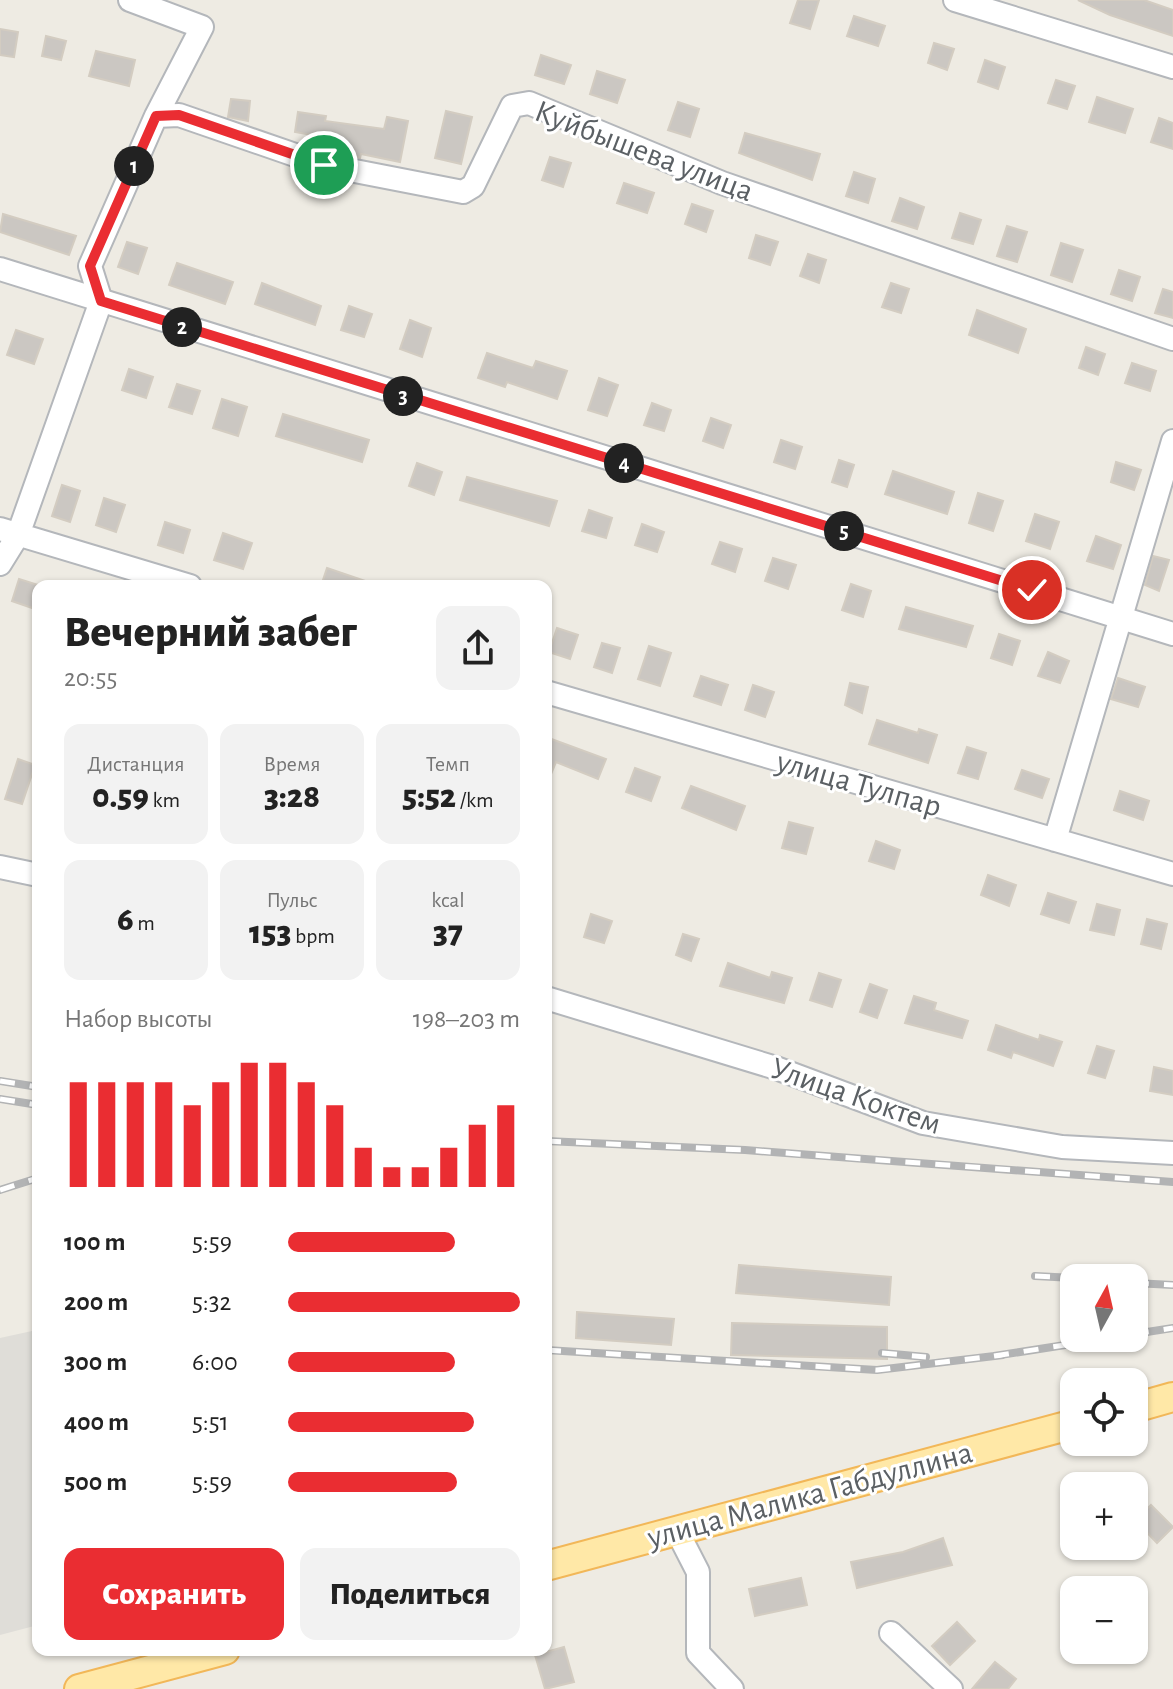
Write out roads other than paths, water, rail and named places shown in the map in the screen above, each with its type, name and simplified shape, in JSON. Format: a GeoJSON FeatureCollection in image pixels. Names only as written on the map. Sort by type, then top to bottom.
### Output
{"type":"FeatureCollection","features":[{"type":"Feature","properties":{"kind":"main road"},"geometry":{"type":"LineString","coordinates":[[1148,1404],[1173,1397]]}},
{"type":"Feature","properties":{"kind":"main road","name":"улица Малика Габдуллина"},"geometry":{"type":"LineString","coordinates":[[552,1564],[1060,1428]]}},
{"type":"Feature","properties":{"kind":"main road"},"geometry":{"type":"LineString","coordinates":[[79,1689],[203,1656]]}},
{"type":"Feature","properties":{"kind":"street"},"geometry":{"type":"LineString","coordinates":[[0,564],[9,532],[101,301],[90,266],[156,116],[202,27],[130,0]]}},
{"type":"Feature","properties":{"kind":"street"},"geometry":{"type":"LineString","coordinates":[[955,0],[1173,67]]}},
{"type":"Feature","properties":{"kind":"street","name":"Куйбышева улица"},"geometry":{"type":"LineString","coordinates":[[156,116],[179,115],[324,165],[463,192],[473,186],[512,106],[529,103],[722,183],[1173,339]]}},
{"type":"Feature","properties":{"kind":"street"},"geometry":{"type":"LineString","coordinates":[[0,269],[1173,634]]}},
{"type":"Feature","properties":{"kind":"street"},"geometry":{"type":"LineString","coordinates":[[1055,840],[1173,441]]}},
{"type":"Feature","properties":{"kind":"street"},"geometry":{"type":"LineString","coordinates":[[9,532],[170,580]]}},
{"type":"Feature","properties":{"kind":"street","name":"улица Тулпар"},"geometry":{"type":"LineString","coordinates":[[552,694],[1173,874]]}},
{"type":"Feature","properties":{"kind":"street"},"geometry":{"type":"LineString","coordinates":[[0,867],[32,874]]}},
{"type":"Feature","properties":{"kind":"street","name":"Улица Коктем"},"geometry":{"type":"LineString","coordinates":[[552,1000],[776,1068],[923,1123],[1062,1147],[1173,1153]]}},
{"type":"Feature","properties":{"kind":"street"},"geometry":{"type":"LineString","coordinates":[[677,1531],[698,1572],[698,1653],[732,1689]]}},
{"type":"Feature","properties":{"kind":"street"},"geometry":{"type":"LineString","coordinates":[[891,1633],[951,1689]]}},
{"type":"Feature","properties":{"kind":"railway"},"geometry":{"type":"LineString","coordinates":[[0,1081],[32,1086]]}},
{"type":"Feature","properties":{"kind":"railway"},"geometry":{"type":"LineString","coordinates":[[0,1099],[32,1104]]}},
{"type":"Feature","properties":{"kind":"railway"},"geometry":{"type":"LineString","coordinates":[[552,1141],[745,1150],[1173,1182]]}},
{"type":"Feature","properties":{"kind":"railway"},"geometry":{"type":"LineString","coordinates":[[0,1190],[32,1180]]}},
{"type":"Feature","properties":{"kind":"railway"},"geometry":{"type":"LineString","coordinates":[[1035,1276],[1060,1277]]}},
{"type":"Feature","properties":{"kind":"railway"},"geometry":{"type":"LineString","coordinates":[[1148,1284],[1173,1285]]}},
{"type":"Feature","properties":{"kind":"railway"},"geometry":{"type":"LineString","coordinates":[[1148,1332],[1173,1328]]}},
{"type":"Feature","properties":{"kind":"railway"},"geometry":{"type":"LineString","coordinates":[[994,1356],[1060,1346]]}},
{"type":"Feature","properties":{"kind":"railway"},"geometry":{"type":"LineString","coordinates":[[552,1350],[877,1370],[1003,1355]]}},
{"type":"Feature","properties":{"kind":"railway"},"geometry":{"type":"LineString","coordinates":[[882,1353],[926,1357]]}}]}
